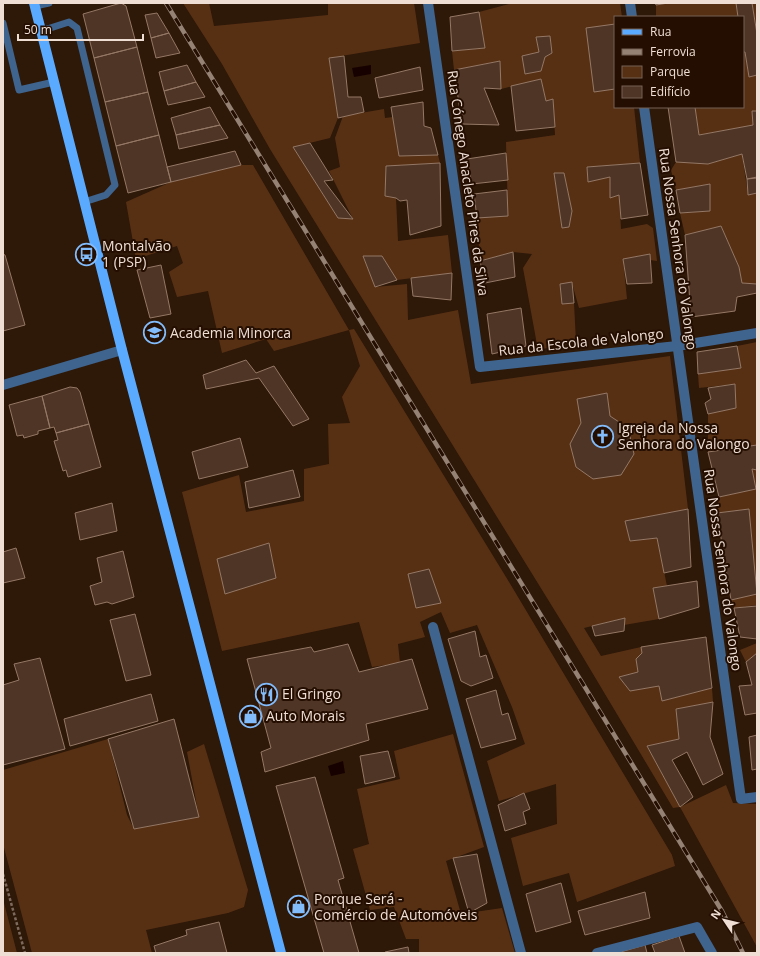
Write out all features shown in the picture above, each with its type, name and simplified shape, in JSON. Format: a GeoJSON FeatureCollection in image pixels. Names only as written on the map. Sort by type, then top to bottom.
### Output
{"type":"FeatureCollection","features":[{"type":"Feature","properties":{"kind":"main road"},"geometry":{"type":"LineString","coordinates":[[34,5],[122,350],[281,953]]}},
{"type":"Feature","properties":{"kind":"street","name":"Rua Cónego Anacleto Pires da Silva"},"geometry":{"type":"LineString","coordinates":[[428,3],[480,367]]}},
{"type":"Feature","properties":{"kind":"street"},"geometry":{"type":"LineString","coordinates":[[630,3],[632,16]]}},
{"type":"Feature","properties":{"kind":"street","name":"Rua Nossa Senhora do Valongo"},"geometry":{"type":"LineString","coordinates":[[644,108],[741,799],[757,797]]}},
{"type":"Feature","properties":{"kind":"street","name":"Rua da Escola de Valongo"},"geometry":{"type":"LineString","coordinates":[[480,367],[678,346],[757,333]]}},
{"type":"Feature","properties":{"kind":"street"},"geometry":{"type":"LineString","coordinates":[[3,385],[122,350]]}},
{"type":"Feature","properties":{"kind":"street"},"geometry":{"type":"LineString","coordinates":[[433,627],[521,953]]}},
{"type":"Feature","properties":{"kind":"street"},"geometry":{"type":"LineString","coordinates":[[597,953],[697,926],[712,953]]}},
{"type":"Feature","properties":{"kind":"lane"},"geometry":{"type":"LineString","coordinates":[[34,5],[49,3]]}},
{"type":"Feature","properties":{"kind":"lane"},"geometry":{"type":"LineString","coordinates":[[41,31],[70,22],[77,28],[115,185],[106,195],[84,202]]}},
{"type":"Feature","properties":{"kind":"lane"},"geometry":{"type":"LineString","coordinates":[[3,23],[19,90],[54,82]]}},
{"type":"Feature","properties":{"kind":"path"},"geometry":{"type":"LineString","coordinates":[[3,874],[25,953]]}},
{"type":"Feature","properties":{"kind":"green space"},"geometry":{"type":"Polygon","coordinates":[[[183,3],[209,3],[214,26],[328,15],[328,3],[414,3],[420,43],[329,58],[338,118],[330,138],[293,147],[338,218],[353,219],[329,171],[340,167],[335,138],[343,116],[384,109],[385,118],[393,117],[399,156],[438,155],[440,163],[386,166],[385,196],[396,198],[398,241],[448,235],[452,273],[397,280],[382,256],[363,256],[375,287],[407,284],[408,320],[458,310],[471,384],[670,356],[688,509],[625,521],[630,541],[657,538],[667,586],[653,588],[659,619],[624,625],[624,618],[584,628],[601,656],[641,647],[642,653],[636,659],[638,672],[619,677],[630,691],[659,686],[662,701],[712,688],[713,702],[676,709],[679,739],[647,746],[680,807],[673,808],[568,632],[270,149],[222,64],[183,3]]]}},
{"type":"Feature","properties":{"kind":"green space"},"geometry":{"type":"Polygon","coordinates":[[[513,3],[620,3],[622,16],[614,16],[614,108],[634,108],[640,163],[587,167],[588,181],[610,177],[619,195],[621,229],[647,224],[653,228],[657,261],[650,260],[650,254],[623,259],[627,299],[579,308],[572,283],[560,284],[562,304],[574,303],[576,342],[538,350],[523,268],[532,254],[513,252],[480,261],[477,218],[508,215],[506,142],[555,135],[553,99],[546,101],[541,79],[501,89],[500,61],[454,70],[452,51],[485,48],[479,12],[513,3]],[[550,36],[536,37],[539,52],[523,56],[525,74],[541,71],[545,57],[552,53],[550,36]],[[554,173],[562,228],[569,227],[572,211],[564,173],[554,173]]]}},
{"type":"Feature","properties":{"kind":"green space"},"geometry":{"type":"Polygon","coordinates":[[[668,3],[736,3],[738,16],[656,16],[656,5],[668,3]]]}},
{"type":"Feature","properties":{"kind":"green space"},"geometry":{"type":"Polygon","coordinates":[[[752,3],[757,3],[757,34],[752,3]]]}},
{"type":"Feature","properties":{"kind":"green space"},"geometry":{"type":"Polygon","coordinates":[[[745,52],[749,77],[757,75],[757,111],[752,111],[753,125],[699,135],[695,108],[744,108],[745,52]]]}},
{"type":"Feature","properties":{"kind":"green space"},"geometry":{"type":"Polygon","coordinates":[[[742,154],[748,195],[757,193],[757,284],[742,283],[739,267],[721,226],[685,235],[680,213],[710,211],[710,184],[676,190],[671,170],[676,162],[708,164],[742,154]]]}},
{"type":"Feature","properties":{"kind":"green space"},"geometry":{"type":"Polygon","coordinates":[[[241,165],[253,165],[349,330],[274,351],[266,339],[222,353],[208,291],[177,297],[169,272],[183,263],[177,246],[136,259],[126,202],[171,182],[241,165]]]}},
{"type":"Feature","properties":{"kind":"green space"},"geometry":{"type":"Polygon","coordinates":[[[354,329],[506,577],[672,855],[675,866],[577,902],[569,873],[523,886],[511,838],[557,824],[556,784],[499,801],[487,761],[525,744],[512,707],[477,625],[450,633],[441,612],[420,622],[425,637],[398,644],[400,663],[372,667],[359,622],[222,651],[182,492],[239,475],[246,512],[304,501],[304,469],[329,464],[328,424],[350,423],[342,397],[360,366],[349,330],[354,329]]]}},
{"type":"Feature","properties":{"kind":"green space"},"geometry":{"type":"Polygon","coordinates":[[[757,342],[757,445],[708,452],[708,414],[736,408],[735,384],[699,388],[698,374],[741,368],[737,346],[757,342]]]}},
{"type":"Feature","properties":{"kind":"green space"},"geometry":{"type":"Polygon","coordinates":[[[752,469],[757,470],[757,593],[749,509],[717,513],[719,497],[755,489],[752,469]]]}},
{"type":"Feature","properties":{"kind":"green space"},"geometry":{"type":"Polygon","coordinates":[[[757,593],[757,605],[734,608],[731,600],[757,593]]]}},
{"type":"Feature","properties":{"kind":"green space"},"geometry":{"type":"Polygon","coordinates":[[[757,643],[757,653],[746,662],[740,650],[757,643]]]}},
{"type":"Feature","properties":{"kind":"green space"},"geometry":{"type":"Polygon","coordinates":[[[453,734],[484,847],[446,861],[461,914],[502,908],[515,953],[419,953],[419,939],[406,939],[394,907],[370,910],[353,849],[369,844],[357,789],[400,779],[394,751],[453,734]]]}},
{"type":"Feature","properties":{"kind":"green space"},"geometry":{"type":"Polygon","coordinates":[[[108,739],[127,815],[134,829],[199,817],[187,752],[204,744],[248,890],[244,907],[228,913],[146,930],[152,953],[32,953],[3,844],[3,770],[108,739]]]}},
{"type":"Feature","properties":{"kind":"green space"},"geometry":{"type":"Polygon","coordinates":[[[726,785],[733,803],[757,804],[757,947],[680,807],[726,785]]]}},
{"type":"Feature","properties":{"kind":"green space"},"geometry":{"type":"Polygon","coordinates":[[[3,899],[17,953],[3,953],[3,899]]]}},
{"type":"Feature","properties":{"kind":"shaded area"},"geometry":{"type":"Polygon","coordinates":[[[371,65],[371,74],[354,77],[352,68],[371,65]]]}},
{"type":"Feature","properties":{"kind":"shaded area"},"geometry":{"type":"Polygon","coordinates":[[[343,761],[345,773],[331,776],[328,766],[343,761]]]}},
{"type":"Feature","properties":{"kind":"building"},"geometry":{"type":"Polygon","coordinates":[[[121,3],[126,6],[137,47],[94,58],[83,14],[121,3]]]}},
{"type":"Feature","properties":{"kind":"building"},"geometry":{"type":"Polygon","coordinates":[[[655,3],[668,3],[656,5],[655,3]]]}},
{"type":"Feature","properties":{"kind":"building"},"geometry":{"type":"Polygon","coordinates":[[[736,3],[752,3],[757,34],[757,75],[749,77],[744,52],[744,16],[738,16],[736,3]]]}},
{"type":"Feature","properties":{"kind":"building"},"geometry":{"type":"Polygon","coordinates":[[[479,12],[485,48],[452,51],[450,17],[479,12]]]}},
{"type":"Feature","properties":{"kind":"building"},"geometry":{"type":"Polygon","coordinates":[[[157,13],[169,33],[151,38],[145,15],[157,13]]]}},
{"type":"Feature","properties":{"kind":"building"},"geometry":{"type":"Polygon","coordinates":[[[614,24],[614,89],[594,92],[586,28],[614,24]]]}},
{"type":"Feature","properties":{"kind":"building"},"geometry":{"type":"Polygon","coordinates":[[[169,33],[180,53],[156,58],[151,38],[169,33]]]}},
{"type":"Feature","properties":{"kind":"building"},"geometry":{"type":"Polygon","coordinates":[[[550,36],[552,53],[545,57],[541,71],[525,74],[522,56],[539,52],[536,37],[550,36]]]}},
{"type":"Feature","properties":{"kind":"building"},"geometry":{"type":"Polygon","coordinates":[[[137,47],[148,92],[105,102],[94,58],[137,47]]]}},
{"type":"Feature","properties":{"kind":"building"},"geometry":{"type":"Polygon","coordinates":[[[344,56],[348,97],[361,97],[364,112],[338,118],[329,58],[344,56]]]}},
{"type":"Feature","properties":{"kind":"building"},"geometry":{"type":"Polygon","coordinates":[[[500,61],[501,89],[484,88],[499,125],[462,124],[454,70],[500,61]]]}},
{"type":"Feature","properties":{"kind":"building"},"geometry":{"type":"Polygon","coordinates":[[[187,65],[196,82],[164,91],[159,72],[187,65]]]}},
{"type":"Feature","properties":{"kind":"building"},"geometry":{"type":"Polygon","coordinates":[[[420,67],[423,90],[379,98],[375,78],[420,67]]]}},
{"type":"Feature","properties":{"kind":"building"},"geometry":{"type":"Polygon","coordinates":[[[541,79],[546,101],[553,99],[555,127],[516,131],[511,86],[541,79]]]}},
{"type":"Feature","properties":{"kind":"building"},"geometry":{"type":"Polygon","coordinates":[[[196,82],[205,97],[168,105],[164,91],[196,82]]]}},
{"type":"Feature","properties":{"kind":"building"},"geometry":{"type":"Polygon","coordinates":[[[148,92],[159,135],[116,146],[105,102],[148,92]]]}},
{"type":"Feature","properties":{"kind":"building"},"geometry":{"type":"Polygon","coordinates":[[[423,102],[424,126],[431,128],[438,155],[399,156],[391,107],[423,102]]]}},
{"type":"Feature","properties":{"kind":"building"},"geometry":{"type":"Polygon","coordinates":[[[210,107],[220,125],[176,135],[171,118],[210,107]]]}},
{"type":"Feature","properties":{"kind":"building"},"geometry":{"type":"Polygon","coordinates":[[[668,108],[695,108],[699,135],[753,125],[752,111],[757,111],[757,177],[747,179],[742,154],[708,164],[676,162],[668,108]]]}},
{"type":"Feature","properties":{"kind":"building"},"geometry":{"type":"Polygon","coordinates":[[[220,125],[228,138],[179,149],[176,135],[220,125]]]}},
{"type":"Feature","properties":{"kind":"building"},"geometry":{"type":"Polygon","coordinates":[[[159,135],[171,182],[128,193],[116,146],[159,135]]]}},
{"type":"Feature","properties":{"kind":"building"},"geometry":{"type":"Polygon","coordinates":[[[310,143],[333,180],[324,181],[353,219],[338,218],[293,147],[310,143]]]}},
{"type":"Feature","properties":{"kind":"building"},"geometry":{"type":"Polygon","coordinates":[[[235,151],[241,165],[171,182],[167,167],[235,151]]]}},
{"type":"Feature","properties":{"kind":"building"},"geometry":{"type":"Polygon","coordinates":[[[506,153],[508,180],[472,184],[467,159],[506,153]]]}},
{"type":"Feature","properties":{"kind":"building"},"geometry":{"type":"Polygon","coordinates":[[[440,163],[441,226],[410,235],[407,200],[400,201],[396,198],[385,196],[386,166],[440,163]]]}},
{"type":"Feature","properties":{"kind":"building"},"geometry":{"type":"Polygon","coordinates":[[[640,163],[648,215],[621,219],[619,195],[610,198],[610,177],[588,182],[587,167],[640,163]]]}},
{"type":"Feature","properties":{"kind":"building"},"geometry":{"type":"Polygon","coordinates":[[[554,173],[564,173],[572,211],[569,227],[562,228],[554,173]]]}},
{"type":"Feature","properties":{"kind":"building"},"geometry":{"type":"Polygon","coordinates":[[[757,178],[757,193],[748,195],[747,179],[757,178]]]}},
{"type":"Feature","properties":{"kind":"building"},"geometry":{"type":"Polygon","coordinates":[[[710,184],[710,211],[680,213],[676,190],[710,184]]]}},
{"type":"Feature","properties":{"kind":"building"},"geometry":{"type":"Polygon","coordinates":[[[507,190],[508,216],[477,218],[474,194],[507,190]]]}},
{"type":"Feature","properties":{"kind":"building"},"geometry":{"type":"Polygon","coordinates":[[[721,226],[739,267],[742,283],[757,284],[757,293],[737,297],[735,311],[691,317],[685,235],[721,226]]]}},
{"type":"Feature","properties":{"kind":"building"},"geometry":{"type":"Polygon","coordinates":[[[513,252],[515,277],[485,283],[480,261],[513,252]]]}},
{"type":"Feature","properties":{"kind":"building"},"geometry":{"type":"Polygon","coordinates":[[[3,254],[5,255],[25,325],[3,331],[3,254]]]}},
{"type":"Feature","properties":{"kind":"building"},"geometry":{"type":"Polygon","coordinates":[[[650,254],[652,283],[627,284],[623,259],[650,254]]]}},
{"type":"Feature","properties":{"kind":"building"},"geometry":{"type":"Polygon","coordinates":[[[363,256],[382,256],[397,280],[375,287],[363,256]]]}},
{"type":"Feature","properties":{"kind":"building"},"geometry":{"type":"Polygon","coordinates":[[[161,265],[171,314],[150,318],[137,270],[161,265]]]}},
{"type":"Feature","properties":{"kind":"building"},"geometry":{"type":"Polygon","coordinates":[[[452,273],[451,300],[413,296],[411,278],[452,273]]]}},
{"type":"Feature","properties":{"kind":"building"},"geometry":{"type":"Polygon","coordinates":[[[572,282],[574,303],[562,304],[560,284],[572,282]]]}},
{"type":"Feature","properties":{"kind":"building"},"geometry":{"type":"Polygon","coordinates":[[[521,308],[526,346],[492,354],[487,314],[521,308]]]}},
{"type":"Feature","properties":{"kind":"building"},"geometry":{"type":"Polygon","coordinates":[[[737,346],[741,368],[698,374],[697,352],[737,346]]]}},
{"type":"Feature","properties":{"kind":"building"},"geometry":{"type":"Polygon","coordinates":[[[246,360],[256,373],[274,366],[309,419],[293,426],[259,378],[206,389],[203,375],[246,360]]]}},
{"type":"Feature","properties":{"kind":"building"},"geometry":{"type":"Polygon","coordinates":[[[735,384],[736,408],[708,414],[705,403],[711,399],[708,388],[735,384]]]}},
{"type":"Feature","properties":{"kind":"building"},"geometry":{"type":"Polygon","coordinates":[[[70,387],[77,388],[80,392],[89,424],[56,433],[54,427],[50,428],[42,396],[70,387]]]}},
{"type":"Feature","properties":{"kind":"building","name":"Igreja da Nossa Senhora do Valongo"},"geometry":{"type":"Polygon","coordinates":[[[607,393],[610,416],[628,428],[634,454],[621,475],[593,479],[576,467],[570,444],[581,423],[577,399],[607,393]]]}},
{"type":"Feature","properties":{"kind":"building"},"geometry":{"type":"Polygon","coordinates":[[[42,396],[50,428],[38,431],[38,434],[24,438],[23,435],[17,436],[9,405],[42,396]]]}},
{"type":"Feature","properties":{"kind":"building"},"geometry":{"type":"Polygon","coordinates":[[[89,424],[101,467],[68,477],[66,470],[63,471],[54,441],[58,440],[56,433],[89,424]]]}},
{"type":"Feature","properties":{"kind":"building"},"geometry":{"type":"Polygon","coordinates":[[[240,438],[248,467],[199,479],[192,452],[240,438]]]}},
{"type":"Feature","properties":{"kind":"building"},"geometry":{"type":"Polygon","coordinates":[[[757,445],[757,470],[752,469],[756,489],[719,497],[708,452],[757,445]]]}},
{"type":"Feature","properties":{"kind":"building"},"geometry":{"type":"Polygon","coordinates":[[[293,470],[300,497],[249,508],[245,482],[293,470]]]}},
{"type":"Feature","properties":{"kind":"building"},"geometry":{"type":"Polygon","coordinates":[[[112,503],[117,531],[80,540],[75,513],[112,503]]]}},
{"type":"Feature","properties":{"kind":"building"},"geometry":{"type":"Polygon","coordinates":[[[688,509],[691,567],[664,573],[657,538],[630,541],[625,521],[688,509]]]}},
{"type":"Feature","properties":{"kind":"building"},"geometry":{"type":"Polygon","coordinates":[[[749,509],[757,594],[731,600],[717,513],[749,509]]]}},
{"type":"Feature","properties":{"kind":"building"},"geometry":{"type":"Polygon","coordinates":[[[269,543],[276,578],[225,594],[217,559],[269,543]]]}},
{"type":"Feature","properties":{"kind":"building"},"geometry":{"type":"Polygon","coordinates":[[[16,548],[25,578],[3,583],[3,552],[16,548]]]}},
{"type":"Feature","properties":{"kind":"building"},"geometry":{"type":"Polygon","coordinates":[[[123,551],[134,597],[112,604],[107,602],[95,605],[90,586],[102,582],[97,558],[123,551]]]}},
{"type":"Feature","properties":{"kind":"building"},"geometry":{"type":"Polygon","coordinates":[[[429,569],[441,603],[416,608],[408,574],[429,569]]]}},
{"type":"Feature","properties":{"kind":"building"},"geometry":{"type":"Polygon","coordinates":[[[697,581],[699,607],[659,619],[653,588],[697,581]]]}},
{"type":"Feature","properties":{"kind":"building"},"geometry":{"type":"Polygon","coordinates":[[[757,606],[757,639],[740,637],[734,608],[757,606]]]}},
{"type":"Feature","properties":{"kind":"building"},"geometry":{"type":"Polygon","coordinates":[[[135,614],[151,675],[126,681],[110,620],[135,614]]]}},
{"type":"Feature","properties":{"kind":"building"},"geometry":{"type":"Polygon","coordinates":[[[625,618],[624,631],[595,636],[592,626],[625,618]]]}},
{"type":"Feature","properties":{"kind":"building"},"geometry":{"type":"Polygon","coordinates":[[[475,631],[480,657],[486,655],[493,678],[471,686],[461,681],[448,639],[475,631]]]}},
{"type":"Feature","properties":{"kind":"building"},"geometry":{"type":"Polygon","coordinates":[[[706,637],[712,688],[662,701],[659,686],[630,691],[619,677],[638,672],[636,659],[642,653],[641,647],[706,637]]]}},
{"type":"Feature","properties":{"kind":"building"},"geometry":{"type":"Polygon","coordinates":[[[348,644],[359,672],[412,659],[428,709],[366,724],[369,740],[265,772],[261,752],[271,748],[247,659],[311,647],[314,652],[348,644]]]}},
{"type":"Feature","properties":{"kind":"building"},"geometry":{"type":"Polygon","coordinates":[[[757,653],[757,713],[745,715],[739,686],[752,685],[746,662],[757,653]]]}},
{"type":"Feature","properties":{"kind":"building"},"geometry":{"type":"Polygon","coordinates":[[[40,658],[65,749],[3,765],[3,685],[19,680],[14,664],[40,658]]]}},
{"type":"Feature","properties":{"kind":"building"},"geometry":{"type":"Polygon","coordinates":[[[496,690],[502,715],[508,713],[516,739],[481,748],[466,699],[496,690]]]}},
{"type":"Feature","properties":{"kind":"building"},"geometry":{"type":"Polygon","coordinates":[[[151,694],[158,721],[70,746],[64,719],[151,694]]]}},
{"type":"Feature","properties":{"kind":"building"},"geometry":{"type":"Polygon","coordinates":[[[713,702],[710,737],[723,774],[703,785],[687,752],[672,760],[693,797],[680,807],[647,746],[679,739],[676,709],[713,702]]]}},
{"type":"Feature","properties":{"kind":"building"},"geometry":{"type":"Polygon","coordinates":[[[174,719],[199,817],[134,829],[108,739],[174,719]]]}},
{"type":"Feature","properties":{"kind":"building"},"geometry":{"type":"Polygon","coordinates":[[[757,735],[757,769],[752,770],[749,737],[757,735]]]}},
{"type":"Feature","properties":{"kind":"building"},"geometry":{"type":"Polygon","coordinates":[[[388,751],[395,777],[365,784],[360,756],[388,751]]]}},
{"type":"Feature","properties":{"kind":"building"},"geometry":{"type":"Polygon","coordinates":[[[315,777],[344,878],[338,880],[359,953],[324,953],[276,786],[315,777]]]}},
{"type":"Feature","properties":{"kind":"building"},"geometry":{"type":"Polygon","coordinates":[[[524,793],[530,809],[523,812],[526,824],[505,831],[498,805],[524,793]]]}},
{"type":"Feature","properties":{"kind":"building"},"geometry":{"type":"Polygon","coordinates":[[[477,854],[487,903],[469,913],[453,858],[477,854]]]}},
{"type":"Feature","properties":{"kind":"building"},"geometry":{"type":"Polygon","coordinates":[[[561,883],[571,922],[536,932],[526,894],[561,883]]]}},
{"type":"Feature","properties":{"kind":"building"},"geometry":{"type":"Polygon","coordinates":[[[645,892],[650,918],[585,935],[578,911],[645,892]]]}},
{"type":"Feature","properties":{"kind":"building"},"geometry":{"type":"Polygon","coordinates":[[[219,922],[227,953],[156,953],[154,946],[187,935],[186,930],[219,922]]]}},
{"type":"Feature","properties":{"kind":"building"},"geometry":{"type":"Polygon","coordinates":[[[679,936],[685,953],[655,953],[652,945],[679,936]]]}},
{"type":"Feature","properties":{"kind":"building"},"geometry":{"type":"Polygon","coordinates":[[[645,945],[647,953],[617,953],[645,945]]]}},
{"type":"Feature","properties":{"kind":"building"},"geometry":{"type":"Polygon","coordinates":[[[408,947],[409,953],[385,953],[385,952],[408,947]]]}},
{"type":"Feature","properties":{"kind":"railway"},"geometry":{"type":"LineString","coordinates":[[166,3],[722,911],[743,953]]}},
{"type":"Feature","properties":{"kind":"place","name":"Montalvão 1 (PSP)"},"geometry":{"type":"Point","coordinates":[87,254]}},
{"type":"Feature","properties":{"kind":"place","name":"Academia Minorca"},"geometry":{"type":"Point","coordinates":[155,333]}},
{"type":"Feature","properties":{"kind":"place","name":"Igreja da Nossa Senhora do Valongo"},"geometry":{"type":"Point","coordinates":[602,436]}},
{"type":"Feature","properties":{"kind":"place","name":"El Gringo"},"geometry":{"type":"Point","coordinates":[267,694]}},
{"type":"Feature","properties":{"kind":"place","name":"Auto Morais"},"geometry":{"type":"Point","coordinates":[250,716]}},
{"type":"Feature","properties":{"kind":"place","name":"Porque Será - Comércio de Automóveis"},"geometry":{"type":"Point","coordinates":[298,907]}}]}
